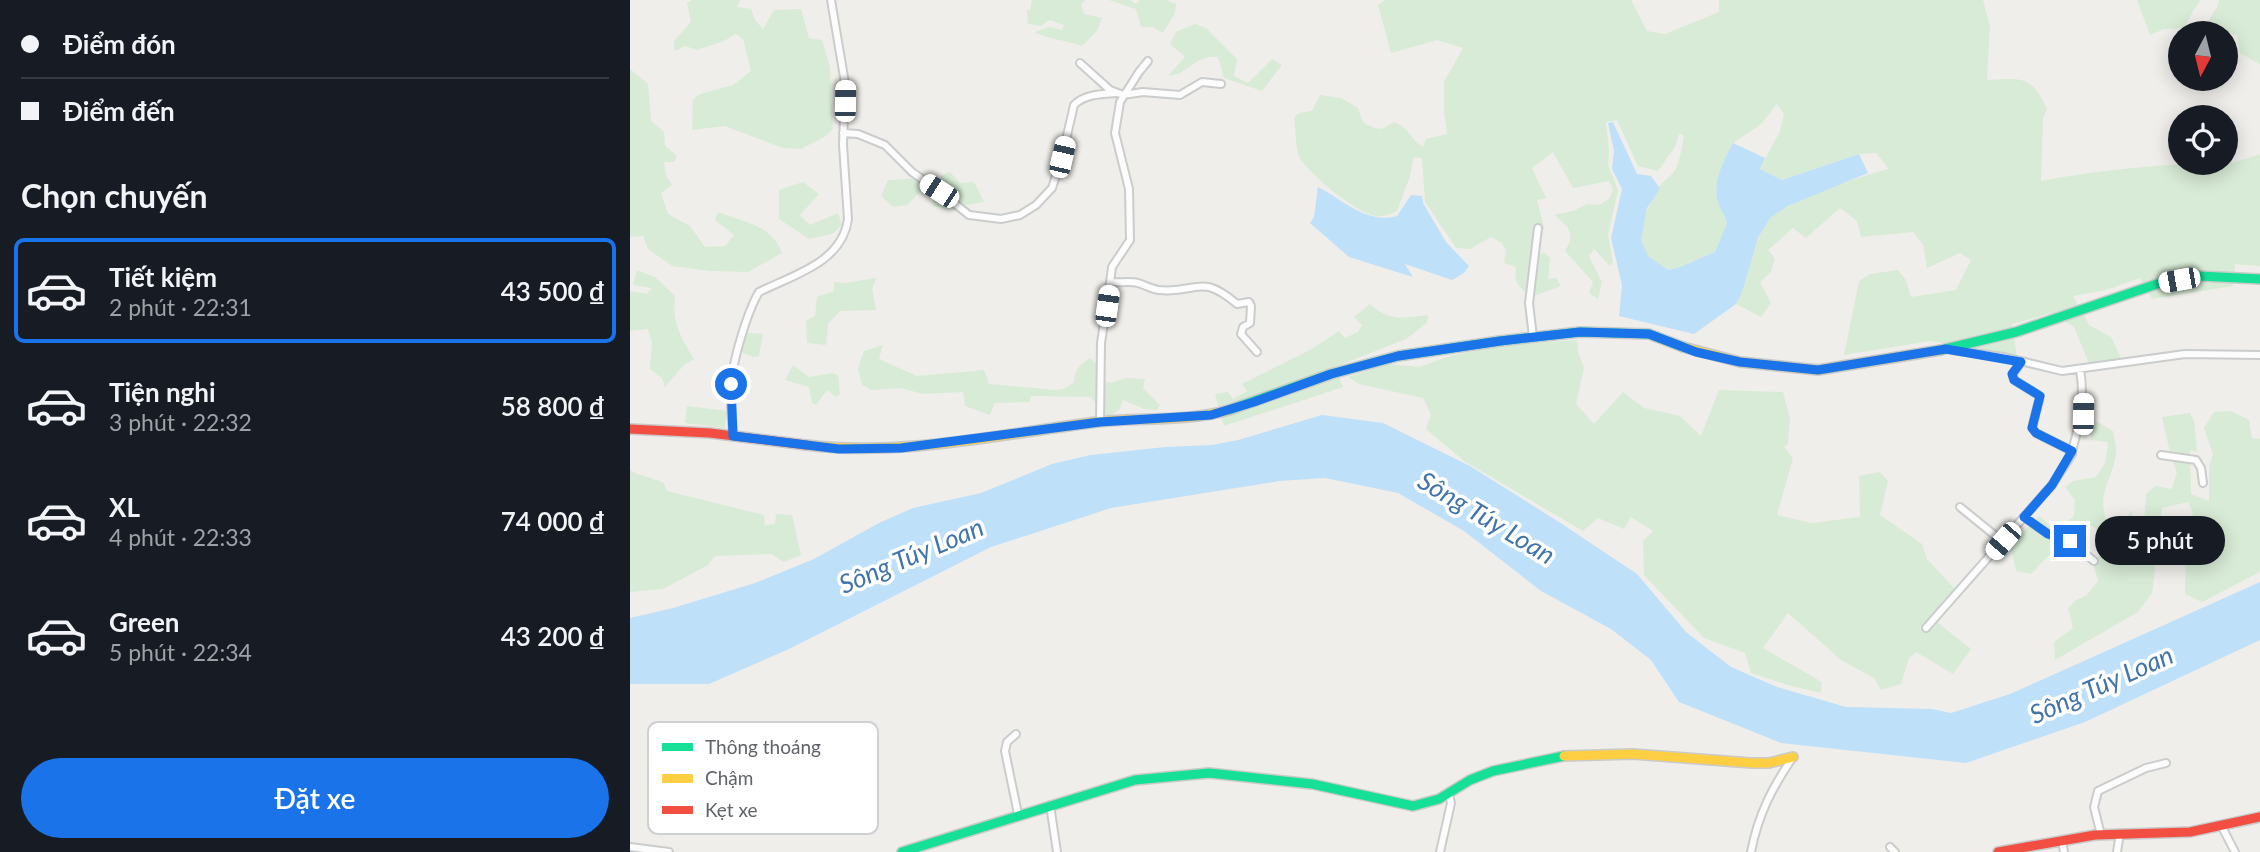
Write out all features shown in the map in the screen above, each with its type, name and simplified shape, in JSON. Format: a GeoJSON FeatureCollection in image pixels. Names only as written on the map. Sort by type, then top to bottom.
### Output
{"type":"FeatureCollection","features":[{"type":"Feature","properties":{"kind":"street"},"geometry":{"type":"LineString","coordinates":[[733,436],[731,384],[747,318],[755,298],[759,292],[813,266],[829,255],[847,228],[845,83],[831,0]]}},
{"type":"Feature","properties":{"kind":"street"},"geometry":{"type":"LineString","coordinates":[[1100,422],[1101,342],[1112,267],[1130,240],[1129,188],[1115,133],[1120,94],[1148,61]]}},
{"type":"Feature","properties":{"kind":"street"},"geometry":{"type":"LineString","coordinates":[[1080,63],[1091,75],[1120,94]]}},
{"type":"Feature","properties":{"kind":"street"},"geometry":{"type":"LineString","coordinates":[[844,132],[858,134],[885,145],[912,172],[969,215],[1001,219],[1020,215],[1036,205],[1052,188],[1074,104],[1079,100],[1098,94],[1143,92],[1180,95],[1202,82],[1221,84]]}},
{"type":"Feature","properties":{"kind":"street"},"geometry":{"type":"LineString","coordinates":[[1533,337],[1529,303],[1538,228]]}},
{"type":"Feature","properties":{"kind":"street"},"geometry":{"type":"LineString","coordinates":[[630,429],[733,436],[839,449],[901,448],[1100,422],[1221,413],[1331,374],[1398,356],[1580,332],[1649,334],[1696,352],[1740,362],[1818,370],[1946,349],[2016,332],[2160,283],[2199,276],[2260,279]]}},
{"type":"Feature","properties":{"kind":"street"},"geometry":{"type":"LineString","coordinates":[[1110,282],[1136,282],[1162,290],[1207,286],[1221,291],[1237,304],[1249,302],[1251,320],[1241,334],[1256,352]]}},
{"type":"Feature","properties":{"kind":"street"},"geometry":{"type":"LineString","coordinates":[[1946,349],[2062,372],[2185,354],[2260,355]]}},
{"type":"Feature","properties":{"kind":"street"},"geometry":{"type":"LineString","coordinates":[[2021,362],[2012,374],[2014,380],[2040,396],[2032,428],[2036,433],[2072,451]]}},
{"type":"Feature","properties":{"kind":"street"},"geometry":{"type":"LineString","coordinates":[[1926,628],[2052,485],[2072,451],[2083,414],[2080,369]]}},
{"type":"Feature","properties":{"kind":"street"},"geometry":{"type":"LineString","coordinates":[[2161,455],[2196,460],[2201,468],[2203,483]]}},
{"type":"Feature","properties":{"kind":"street"},"geometry":{"type":"LineString","coordinates":[[1960,507],[2003,541]]}},
{"type":"Feature","properties":{"kind":"street"},"geometry":{"type":"LineString","coordinates":[[2024,517],[2048,534],[2070,541],[2094,561]]}},
{"type":"Feature","properties":{"kind":"street"},"geometry":{"type":"LineString","coordinates":[[1016,734],[1007,742],[1004,751],[1018,814]]}},
{"type":"Feature","properties":{"kind":"street"},"geometry":{"type":"LineString","coordinates":[[902,852],[1135,780],[1209,773],[1312,784],[1413,806],[1439,799],[1470,780],[1493,771],[1569,755],[1633,754],[1752,763],[1769,763],[1793,757]]}},
{"type":"Feature","properties":{"kind":"street"},"geometry":{"type":"LineString","coordinates":[[1751,852],[1765,802],[1793,757]]}},
{"type":"Feature","properties":{"kind":"street"},"geometry":{"type":"LineString","coordinates":[[2101,835],[2094,807],[2098,791],[2146,768],[2166,763]]}},
{"type":"Feature","properties":{"kind":"street"},"geometry":{"type":"LineString","coordinates":[[1440,852],[1451,803],[1449,793]]}},
{"type":"Feature","properties":{"kind":"street"},"geometry":{"type":"LineString","coordinates":[[1050,805],[1057,852]]}},
{"type":"Feature","properties":{"kind":"street"},"geometry":{"type":"LineString","coordinates":[[1998,852],[2120,833],[2190,832],[2260,817]]}},
{"type":"Feature","properties":{"kind":"street"},"geometry":{"type":"LineString","coordinates":[[2222,827],[2235,852]]}},
{"type":"Feature","properties":{"kind":"street"},"geometry":{"type":"LineString","coordinates":[[2117,852],[2120,833]]}},
{"type":"Feature","properties":{"kind":"street"},"geometry":{"type":"LineString","coordinates":[[2062,841],[2064,852]]}},
{"type":"Feature","properties":{"kind":"street"},"geometry":{"type":"LineString","coordinates":[[630,847],[669,852]]}},
{"type":"Feature","properties":{"kind":"green space"},"geometry":{"type":"Polygon","coordinates":[[[692,0],[740,0],[737,7],[751,9],[755,20],[763,29],[774,10],[801,9],[809,38],[822,40],[830,67],[833,129],[826,136],[801,149],[783,148],[725,126],[692,130],[693,99],[700,94],[733,85],[751,71],[743,39],[736,34],[697,50],[685,46],[675,51],[674,41],[691,22],[687,3],[692,0]]]}},
{"type":"Feature","properties":{"kind":"green space"},"geometry":{"type":"Polygon","coordinates":[[[1032,0],[1086,0],[1081,4],[1084,14],[1102,18],[1097,31],[1082,46],[1035,32],[1049,27],[1062,30],[1064,25],[1050,20],[1041,26],[1028,24],[1027,10],[1030,10],[1032,0]]]}},
{"type":"Feature","properties":{"kind":"green space"},"geometry":{"type":"Polygon","coordinates":[[[1109,0],[1130,0],[1136,4],[1140,0],[1166,0],[1176,4],[1175,13],[1163,33],[1153,27],[1141,27],[1136,9],[1109,0]]]}},
{"type":"Feature","properties":{"kind":"green space"},"geometry":{"type":"Polygon","coordinates":[[[1385,0],[1631,0],[1647,31],[1665,34],[1719,12],[1719,0],[1983,0],[1990,26],[1987,80],[2024,81],[2036,90],[2047,109],[2043,118],[2041,181],[2168,165],[2168,175],[2238,175],[2238,161],[2260,154],[2260,266],[2235,264],[2233,286],[2152,299],[2140,278],[2106,290],[2073,296],[2089,325],[2111,337],[2122,360],[2090,366],[2074,327],[2052,313],[2012,324],[2017,357],[1930,341],[1844,355],[1859,281],[1870,274],[1898,270],[1906,280],[1911,297],[1956,290],[1971,260],[1960,253],[1927,268],[1923,245],[1913,232],[1861,237],[1857,221],[1840,208],[1806,238],[1793,228],[1768,250],[1775,258],[1771,272],[1760,282],[1771,303],[1761,317],[1736,304],[1756,246],[1769,219],[1790,205],[1889,169],[1876,153],[1859,154],[1782,180],[1760,169],[1780,131],[1784,114],[1777,104],[1761,124],[1733,143],[1726,157],[1717,184],[1718,202],[1727,223],[1715,252],[1668,270],[1650,258],[1644,250],[1641,232],[1646,213],[1658,188],[1676,168],[1684,136],[1679,133],[1676,145],[1658,171],[1638,166],[1617,120],[1606,122],[1608,165],[1618,190],[1608,235],[1613,263],[1610,266],[1594,249],[1589,256],[1602,282],[1598,299],[1589,293],[1593,282],[1565,251],[1570,239],[1569,231],[1554,215],[1573,211],[1587,204],[1599,205],[1609,199],[1613,190],[1609,181],[1573,188],[1553,152],[1532,168],[1546,198],[1537,200],[1544,227],[1537,255],[1544,253],[1550,258],[1548,279],[1556,278],[1561,286],[1531,297],[1518,284],[1516,267],[1504,263],[1506,250],[1502,243],[1491,237],[1470,249],[1456,248],[1425,202],[1422,158],[1414,157],[1397,211],[1379,216],[1368,214],[1334,192],[1299,156],[1294,118],[1299,113],[1312,111],[1320,95],[1341,98],[1358,108],[1363,121],[1372,127],[1382,129],[1394,122],[1399,124],[1423,147],[1426,139],[1447,134],[1444,82],[1463,48],[1437,40],[1391,53],[1378,5],[1385,0]]]}},
{"type":"Feature","properties":{"kind":"green space"},"geometry":{"type":"Polygon","coordinates":[[[2137,0],[2201,0],[2188,21],[2168,21],[2168,29],[2150,35],[2137,0]]]}},
{"type":"Feature","properties":{"kind":"green space"},"geometry":{"type":"Polygon","coordinates":[[[2219,0],[2260,0],[2260,64],[2240,53],[2238,21],[2209,21],[2219,0]]]}},
{"type":"Feature","properties":{"kind":"green space"},"geometry":{"type":"Polygon","coordinates":[[[1195,24],[1206,28],[1237,59],[1234,76],[1248,83],[1272,59],[1282,65],[1262,91],[1224,78],[1218,57],[1203,59],[1175,75],[1168,76],[1185,57],[1170,44],[1176,32],[1195,24]]]}},
{"type":"Feature","properties":{"kind":"green space"},"geometry":{"type":"Polygon","coordinates":[[[630,69],[648,84],[651,121],[664,132],[665,146],[677,156],[674,162],[664,162],[666,176],[672,185],[661,193],[668,214],[690,226],[705,247],[725,246],[734,235],[715,220],[718,212],[764,230],[772,236],[782,253],[748,272],[710,271],[672,266],[648,249],[643,236],[630,237],[630,69]]]}},
{"type":"Feature","properties":{"kind":"green space"},"geometry":{"type":"Polygon","coordinates":[[[950,172],[960,183],[974,182],[984,202],[966,205],[960,212],[933,206],[933,194],[920,192],[907,205],[893,207],[881,196],[888,180],[941,180],[941,176],[950,172]]]}},
{"type":"Feature","properties":{"kind":"green space"},"geometry":{"type":"Polygon","coordinates":[[[803,182],[819,194],[800,215],[810,225],[838,213],[842,225],[832,234],[809,239],[779,219],[779,190],[803,182]]]}},
{"type":"Feature","properties":{"kind":"green space"},"geometry":{"type":"Polygon","coordinates":[[[637,270],[655,277],[675,296],[678,329],[694,359],[684,365],[665,387],[662,378],[650,369],[652,343],[648,329],[630,331],[630,291],[647,294],[652,288],[633,285],[637,270]]]}},
{"type":"Feature","properties":{"kind":"green space"},"geometry":{"type":"Polygon","coordinates":[[[876,278],[872,289],[876,310],[840,311],[828,324],[826,345],[807,343],[806,321],[815,316],[817,297],[834,291],[834,282],[876,278]]]}},
{"type":"Feature","properties":{"kind":"green space"},"geometry":{"type":"Polygon","coordinates":[[[1370,304],[1391,316],[1404,318],[1428,315],[1427,323],[1406,339],[1335,367],[1343,387],[1224,426],[1215,394],[1228,392],[1233,399],[1247,391],[1242,384],[1310,350],[1339,331],[1345,338],[1358,332],[1362,325],[1354,317],[1370,304]]]}},
{"type":"Feature","properties":{"kind":"green space"},"geometry":{"type":"Polygon","coordinates":[[[747,333],[763,334],[759,356],[753,357],[741,352],[747,333]]]}},
{"type":"Feature","properties":{"kind":"green space"},"geometry":{"type":"Polygon","coordinates":[[[1577,340],[1584,368],[1576,404],[1594,424],[1623,392],[1644,408],[1680,416],[1701,436],[1719,390],[1783,392],[1790,418],[1788,444],[1784,447],[1793,458],[1777,515],[1812,523],[1860,517],[1859,476],[1880,472],[1888,481],[1880,515],[1922,544],[1927,559],[1954,588],[1938,623],[1971,649],[1953,674],[1916,652],[1909,658],[1901,684],[1881,690],[1874,678],[1841,660],[1788,613],[1763,648],[1822,682],[1821,693],[1751,673],[1745,653],[1704,638],[1644,575],[1643,541],[1653,531],[1631,517],[1624,529],[1598,518],[1583,531],[1464,461],[1426,429],[1431,415],[1423,398],[1359,384],[1348,377],[1389,364],[1419,367],[1450,356],[1503,345],[1577,340]]]}},
{"type":"Feature","properties":{"kind":"green space"},"geometry":{"type":"Polygon","coordinates":[[[883,345],[879,359],[917,376],[984,370],[989,384],[1056,390],[1064,389],[1074,382],[1079,367],[1090,358],[1098,366],[1098,380],[1111,383],[1125,378],[1145,379],[1143,388],[1160,405],[1157,410],[1144,409],[1123,400],[1119,410],[1107,418],[1091,397],[1031,396],[1030,402],[995,403],[990,415],[965,406],[963,392],[923,394],[900,388],[871,390],[862,385],[858,368],[864,351],[883,345]]]}},
{"type":"Feature","properties":{"kind":"green space"},"geometry":{"type":"Polygon","coordinates":[[[793,365],[809,377],[832,373],[838,375],[840,394],[836,397],[827,390],[816,405],[812,403],[809,387],[785,380],[793,365]]]}},
{"type":"Feature","properties":{"kind":"green space"},"geometry":{"type":"Polygon","coordinates":[[[687,406],[727,411],[725,428],[685,423],[687,406]]]}},
{"type":"Feature","properties":{"kind":"green space"},"geometry":{"type":"Polygon","coordinates":[[[2231,411],[2249,420],[2252,438],[2260,439],[2260,572],[2202,602],[2185,594],[2186,546],[2182,520],[2188,520],[2193,513],[2188,502],[2162,508],[2152,593],[2138,612],[2055,660],[2054,642],[2073,628],[2068,608],[2076,600],[2086,596],[2098,581],[2093,563],[2113,541],[2090,525],[2070,533],[2031,574],[2016,571],[2010,545],[2039,516],[2056,530],[2074,516],[2075,500],[2065,487],[2073,481],[2096,477],[2105,463],[2108,442],[2091,440],[2088,412],[2095,421],[2113,431],[2116,445],[2114,464],[2105,489],[2105,515],[2109,525],[2121,525],[2132,510],[2132,534],[2144,523],[2146,494],[2156,486],[2172,489],[2177,472],[2162,417],[2190,413],[2194,421],[2197,452],[2190,450],[2191,494],[2209,501],[2209,467],[2213,454],[2204,428],[2214,412],[2231,411]]]}},
{"type":"Feature","properties":{"kind":"green space"},"geometry":{"type":"Polygon","coordinates":[[[630,469],[663,482],[667,491],[764,515],[765,525],[775,524],[776,514],[792,515],[801,555],[784,562],[771,554],[715,556],[708,565],[663,589],[630,592],[630,469]]]}},
{"type":"Feature","properties":{"kind":"water"},"geometry":{"type":"Polygon","coordinates":[[[1613,122],[1637,174],[1651,176],[1659,187],[1647,208],[1641,240],[1648,256],[1668,270],[1715,252],[1727,223],[1718,202],[1718,179],[1733,143],[1765,158],[1760,169],[1782,180],[1859,154],[1868,173],[1788,206],[1770,218],[1758,238],[1736,304],[1694,334],[1619,316],[1622,285],[1611,238],[1622,189],[1612,169],[1614,151],[1608,123],[1613,122]]]}},
{"type":"Feature","properties":{"kind":"water"},"geometry":{"type":"Polygon","coordinates":[[[1318,187],[1356,210],[1386,218],[1397,216],[1411,195],[1422,196],[1423,203],[1446,242],[1469,266],[1464,273],[1452,280],[1405,264],[1413,277],[1349,257],[1310,223],[1314,217],[1318,187]]]}},
{"type":"Feature","properties":{"kind":"water","name":"Sông Túy Loan"},"geometry":{"type":"Polygon","coordinates":[[[1322,415],[1383,423],[1470,466],[1637,574],[1686,632],[1731,667],[1777,687],[1846,707],[1932,709],[1951,713],[2010,694],[2260,582],[2260,640],[2085,722],[1966,763],[1781,743],[1679,702],[1651,660],[1611,629],[1541,591],[1464,531],[1398,493],[1325,478],[1279,481],[1111,508],[991,547],[789,649],[709,684],[630,684],[630,618],[755,583],[814,559],[879,523],[913,508],[981,493],[1052,464],[1091,455],[1212,445],[1322,415]]]}},
{"type":"Feature","properties":{"kind":"traffic: fast"},"geometry":{"type":"LineString","coordinates":[[1941,350],[2016,332],[2160,283],[2199,276],[2260,279]]}},
{"type":"Feature","properties":{"kind":"traffic: fast"},"geometry":{"type":"LineString","coordinates":[[1229,410],[1331,374],[1398,356],[1500,341],[1580,332],[1649,334],[1683,347]]}},
{"type":"Feature","properties":{"kind":"traffic: fast"},"geometry":{"type":"LineString","coordinates":[[902,852],[1135,780],[1209,773],[1312,784],[1413,806],[1439,799],[1470,780],[1493,771],[1564,756]]}},
{"type":"Feature","properties":{"kind":"traffic: slow"},"geometry":{"type":"LineString","coordinates":[[1683,347],[1740,362],[1818,370],[1941,350]]}},
{"type":"Feature","properties":{"kind":"traffic: slow"},"geometry":{"type":"LineString","coordinates":[[806,445],[842,448],[915,446],[1097,422],[1180,418],[1229,410]]}},
{"type":"Feature","properties":{"kind":"traffic: slow"},"geometry":{"type":"LineString","coordinates":[[1564,756],[1633,754],[1752,763],[1769,763],[1793,757]]}},
{"type":"Feature","properties":{"kind":"traffic: jam"},"geometry":{"type":"LineString","coordinates":[[630,429],[710,433],[806,445]]}},
{"type":"Feature","properties":{"kind":"traffic: jam"},"geometry":{"type":"LineString","coordinates":[[1998,852],[2095,835],[2190,832],[2260,817]]}},
{"type":"Feature","properties":{"kind":"route"},"geometry":{"type":"LineString","coordinates":[[731,384],[733,436],[839,449],[901,448],[1100,422],[1211,415],[1331,374],[1398,356],[1580,332],[1649,334],[1696,352],[1740,362],[1818,370],[1946,349],[2021,362],[2012,374],[2014,380],[2040,396],[2032,428],[2036,433],[2072,451],[2052,485],[2024,517],[2048,534],[2070,541]]}}]}
